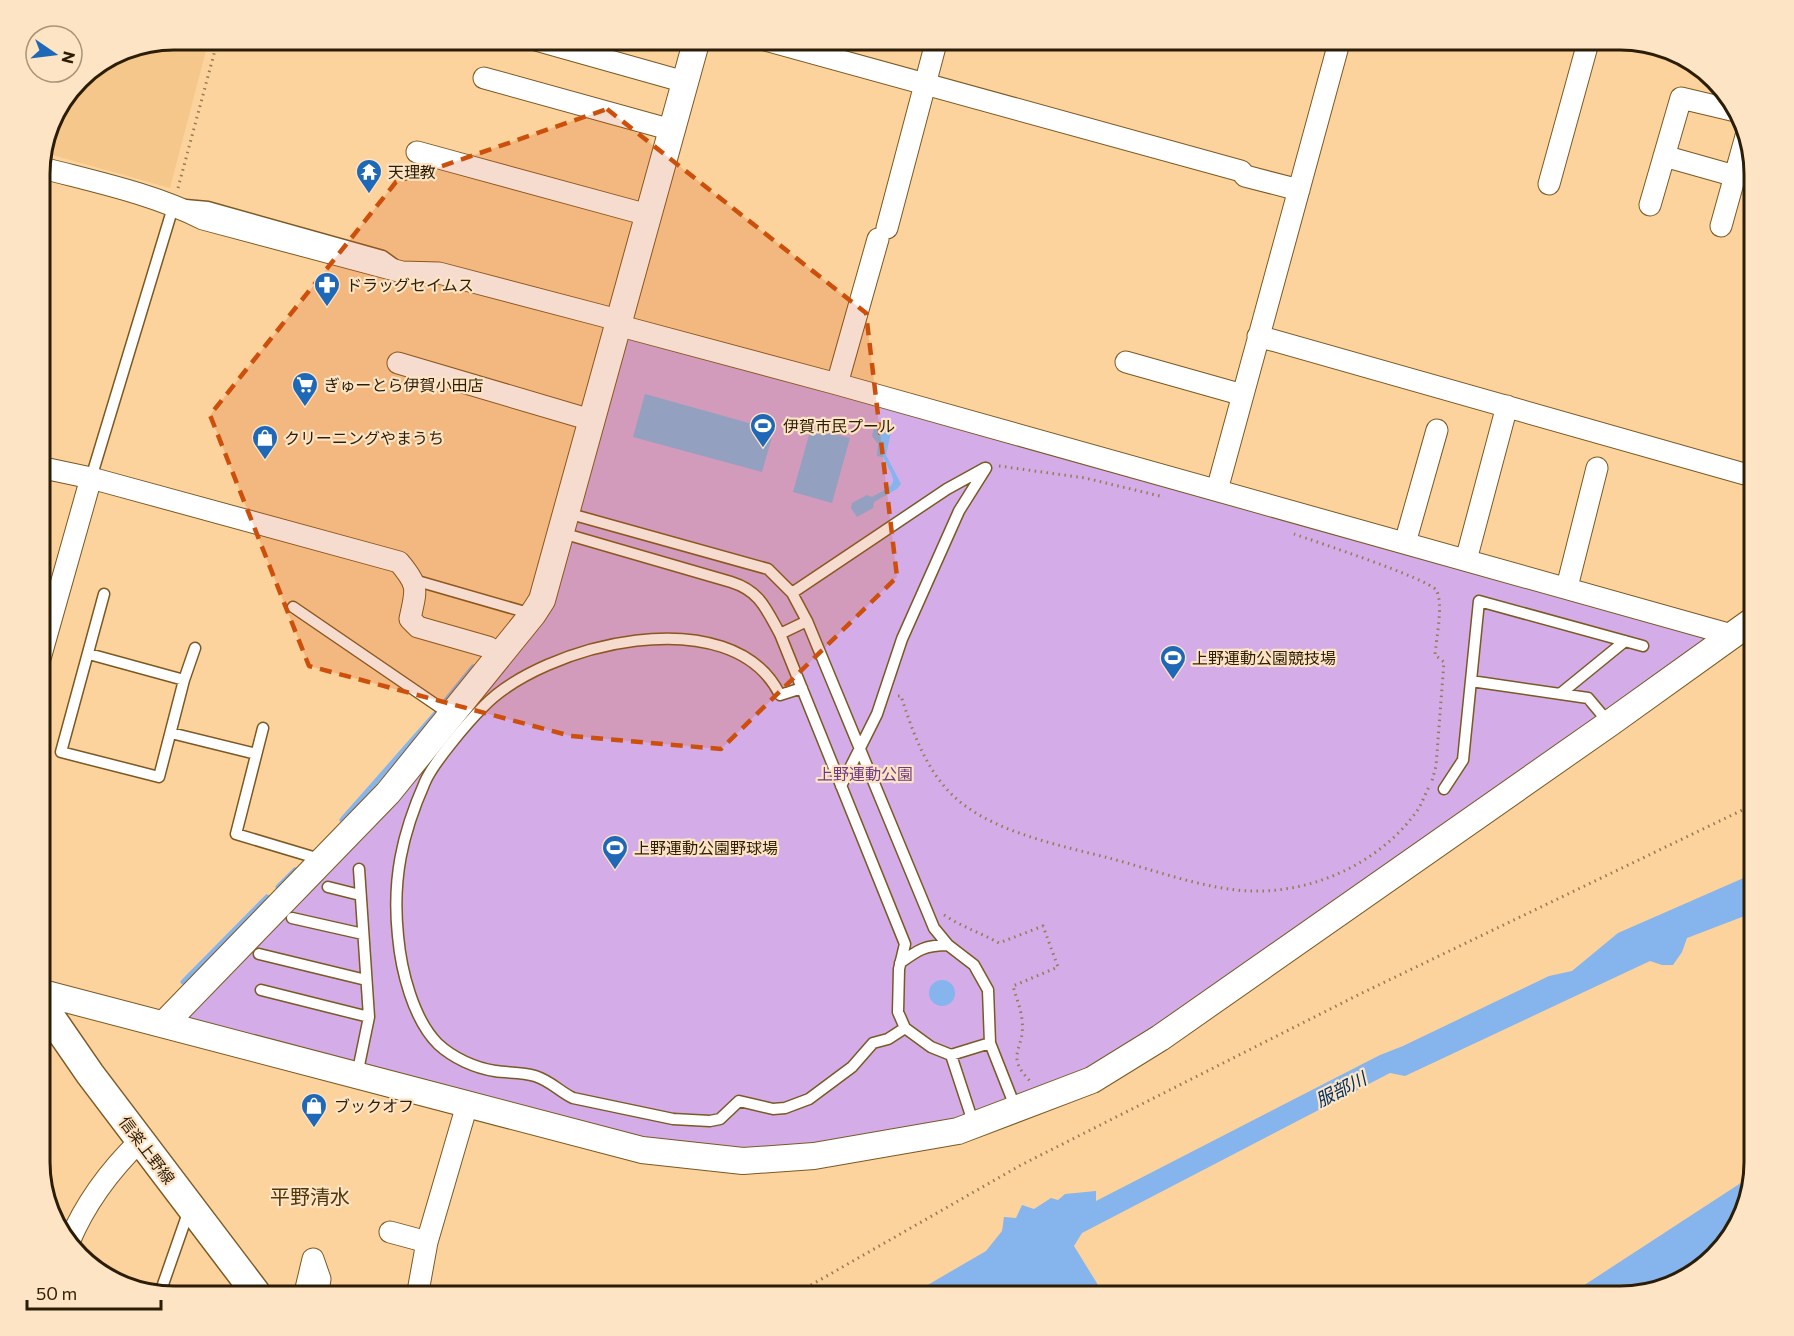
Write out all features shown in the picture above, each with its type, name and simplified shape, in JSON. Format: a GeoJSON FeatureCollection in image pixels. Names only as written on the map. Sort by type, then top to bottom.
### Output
{"type":"FeatureCollection","features":[{"type":"Feature","properties":{"kind":"main road","name":"信楽上野線"},"geometry":{"type":"LineString","coordinates":[[50,1016],[90,1074],[251,1286]]}},
{"type":"Feature","properties":{"kind":"street"},"geometry":{"type":"LineString","coordinates":[[571,50],[685,82]]}},
{"type":"Feature","properties":{"kind":"street"},"geometry":{"type":"LineString","coordinates":[[164,1024],[388,793],[499,657],[542,600],[694,50]]}},
{"type":"Feature","properties":{"kind":"street"},"geometry":{"type":"LineString","coordinates":[[802,50],[1241,171],[1245,176],[1299,190]]}},
{"type":"Feature","properties":{"kind":"street"},"geometry":{"type":"LineString","coordinates":[[837,384],[934,50]]}},
{"type":"Feature","properties":{"kind":"street"},"geometry":{"type":"LineString","coordinates":[[1217,490],[1337,50]]}},
{"type":"Feature","properties":{"kind":"street"},"geometry":{"type":"LineString","coordinates":[[1549,184],[1586,50]]}},
{"type":"Feature","properties":{"kind":"street"},"geometry":{"type":"LineString","coordinates":[[484,78],[672,130]]}},
{"type":"Feature","properties":{"kind":"street"},"geometry":{"type":"LineString","coordinates":[[1650,205],[1681,98],[1727,109]]}},
{"type":"Feature","properties":{"kind":"street"},"geometry":{"type":"LineString","coordinates":[[1721,226],[1742,151]]}},
{"type":"Feature","properties":{"kind":"street"},"geometry":{"type":"LineString","coordinates":[[417,152],[648,215]]}},
{"type":"Feature","properties":{"kind":"street"},"geometry":{"type":"LineString","coordinates":[[1664,156],[1735,176]]}},
{"type":"Feature","properties":{"kind":"street"},"geometry":{"type":"LineString","coordinates":[[50,170],[150,196],[174,204],[203,219],[402,272],[439,273],[1732,635]]}},
{"type":"Feature","properties":{"kind":"street"},"geometry":{"type":"LineString","coordinates":[[1258,336],[1744,474]]}},
{"type":"Feature","properties":{"kind":"street"},"geometry":{"type":"LineString","coordinates":[[1126,362],[1243,395]]}},
{"type":"Feature","properties":{"kind":"street"},"geometry":{"type":"LineString","coordinates":[[398,363],[591,420]]}},
{"type":"Feature","properties":{"kind":"street"},"geometry":{"type":"LineString","coordinates":[[1466,560],[1507,406]]}},
{"type":"Feature","properties":{"kind":"street"},"geometry":{"type":"LineString","coordinates":[[1405,543],[1437,430]]}},
{"type":"Feature","properties":{"kind":"street"},"geometry":{"type":"LineString","coordinates":[[1567,587],[1597,468]]}},
{"type":"Feature","properties":{"kind":"street"},"geometry":{"type":"LineString","coordinates":[[50,469],[91,477],[399,562],[414,580],[416,589],[410,619],[418,627],[488,647],[499,657]]}},
{"type":"Feature","properties":{"kind":"street"},"geometry":{"type":"LineString","coordinates":[[50,623],[91,477]]}},
{"type":"Feature","properties":{"kind":"street"},"geometry":{"type":"LineString","coordinates":[[50,995],[642,1150],[743,1161],[814,1156],[958,1131],[1092,1080],[1160,1038],[1744,627]]}},
{"type":"Feature","properties":{"kind":"street"},"geometry":{"type":"LineString","coordinates":[[419,1286],[427,1242],[467,1105]]}},
{"type":"Feature","properties":{"kind":"street"},"geometry":{"type":"LineString","coordinates":[[72,1235],[80,1217],[118,1163],[140,1141]]}},
{"type":"Feature","properties":{"kind":"street"},"geometry":{"type":"LineString","coordinates":[[390,1232],[427,1242]]}},
{"type":"Feature","properties":{"kind":"street"},"geometry":{"type":"LineString","coordinates":[[307,1286],[313,1259],[320,1279],[319,1286]]}},
{"type":"Feature","properties":{"kind":"lane"},"geometry":{"type":"LineString","coordinates":[[91,477],[174,204]]}},
{"type":"Feature","properties":{"kind":"lane"},"geometry":{"type":"LineString","coordinates":[[792,593],[947,489],[986,468]]}},
{"type":"Feature","properties":{"kind":"lane"},"geometry":{"type":"LineString","coordinates":[[841,786],[877,714],[906,629],[959,511],[986,468]]}},
{"type":"Feature","properties":{"kind":"lane"},"geometry":{"type":"LineString","coordinates":[[564,523],[768,569],[792,593],[807,621],[934,928],[948,945],[974,965],[988,990],[990,1043],[1016,1109]]}},
{"type":"Feature","properties":{"kind":"lane"},"geometry":{"type":"LineString","coordinates":[[564,523],[741,585],[756,594],[780,634],[905,944],[900,963],[898,1012],[905,1028],[931,1047],[951,1055],[990,1043]]}},
{"type":"Feature","properties":{"kind":"lane"},"geometry":{"type":"LineString","coordinates":[[414,580],[533,614]]}},
{"type":"Feature","properties":{"kind":"lane"},"geometry":{"type":"LineString","coordinates":[[104,594],[61,752],[159,777],[184,680],[195,648]]}},
{"type":"Feature","properties":{"kind":"lane"},"geometry":{"type":"LineString","coordinates":[[1444,789],[1463,760],[1479,601],[1643,646]]}},
{"type":"Feature","properties":{"kind":"lane"},"geometry":{"type":"LineString","coordinates":[[293,607],[451,716]]}},
{"type":"Feature","properties":{"kind":"lane"},"geometry":{"type":"LineString","coordinates":[[780,634],[807,621]]}},
{"type":"Feature","properties":{"kind":"lane"},"geometry":{"type":"LineString","coordinates":[[802,688],[780,695],[774,683],[742,655],[702,640],[668,638],[596,647],[531,671],[484,705],[442,756],[425,781],[414,808],[399,860],[396,914],[402,970],[420,1018],[428,1032],[439,1045],[460,1060],[496,1071],[534,1076],[548,1081],[565,1095],[573,1098],[673,1119],[710,1121],[720,1119],[739,1101],[773,1109],[809,1099],[852,1067],[873,1043],[888,1039],[905,1028]]}},
{"type":"Feature","properties":{"kind":"lane"},"geometry":{"type":"LineString","coordinates":[[1560,694],[1624,641]]}},
{"type":"Feature","properties":{"kind":"lane"},"geometry":{"type":"LineString","coordinates":[[89,654],[184,680]]}},
{"type":"Feature","properties":{"kind":"lane"},"geometry":{"type":"LineString","coordinates":[[1471,681],[1588,698],[1610,723]]}},
{"type":"Feature","properties":{"kind":"lane"},"geometry":{"type":"LineString","coordinates":[[263,728],[236,834],[323,860]]}},
{"type":"Feature","properties":{"kind":"lane"},"geometry":{"type":"LineString","coordinates":[[171,733],[256,754]]}},
{"type":"Feature","properties":{"kind":"lane"},"geometry":{"type":"LineString","coordinates":[[357,1075],[369,1017],[359,869]]}},
{"type":"Feature","properties":{"kind":"lane"},"geometry":{"type":"LineString","coordinates":[[328,886],[360,895]]}},
{"type":"Feature","properties":{"kind":"lane"},"geometry":{"type":"LineString","coordinates":[[292,918],[363,934]]}},
{"type":"Feature","properties":{"kind":"lane"},"geometry":{"type":"LineString","coordinates":[[900,963],[919,949],[930,945],[948,945]]}},
{"type":"Feature","properties":{"kind":"lane"},"geometry":{"type":"LineString","coordinates":[[258,954],[366,980]]}},
{"type":"Feature","properties":{"kind":"lane"},"geometry":{"type":"LineString","coordinates":[[261,990],[369,1017]]}},
{"type":"Feature","properties":{"kind":"lane"},"geometry":{"type":"LineString","coordinates":[[951,1055],[975,1125]]}},
{"type":"Feature","properties":{"kind":"lane"},"geometry":{"type":"LineString","coordinates":[[163,1285],[190,1207]]}},
{"type":"Feature","properties":{"kind":"path"},"geometry":{"type":"LineString","coordinates":[[174,204],[216,50]]}},
{"type":"Feature","properties":{"kind":"path"},"geometry":{"type":"LineString","coordinates":[[986,468],[997,466],[1085,478],[1166,498]]}},
{"type":"Feature","properties":{"kind":"path"},"geometry":{"type":"LineString","coordinates":[[893,695],[901,696],[915,738],[931,769],[962,804],[1003,826],[1060,846],[1219,887],[1250,891],[1274,890],[1327,879],[1353,867],[1399,833],[1416,813],[1430,784],[1436,766],[1444,662],[1435,655],[1440,601],[1436,590],[1428,583],[1292,533]]}},
{"type":"Feature","properties":{"kind":"path"},"geometry":{"type":"LineString","coordinates":[[809,1286],[1021,1165],[1360,994],[1744,809]]}},
{"type":"Feature","properties":{"kind":"path"},"geometry":{"type":"LineString","coordinates":[[1033,1084],[1020,1071],[1015,1058],[1022,1036],[1022,1019],[1013,986],[1058,967],[1042,926]]}},
{"type":"Feature","properties":{"kind":"highlighted area"},"geometry":{"type":"Polygon","coordinates":[[[607,109],[866,313],[897,577],[721,749],[571,736],[309,666],[210,415],[396,182],[607,109]]]}},
{"type":"Feature","properties":{"kind":"shaded area"},"geometry":{"type":"Polygon","coordinates":[[[206,50],[170,188],[51,155],[59,126],[70,104],[92,80],[111,66],[149,52],[206,50]]]}},
{"type":"Feature","properties":{"kind":"green space","name":"上野運動公園"},"geometry":{"type":"Polygon","coordinates":[[[624,335],[1711,637],[1172,1018],[1038,1098],[813,1154],[642,1148],[167,1023],[535,616],[624,335]]]}},
{"type":"Feature","properties":{"kind":"water"},"geometry":{"type":"Polygon","coordinates":[[[645,394],[774,430],[762,472],[633,437],[645,394]]]}},
{"type":"Feature","properties":{"kind":"water"},"geometry":{"type":"Polygon","coordinates":[[[811,428],[850,438],[832,503],[793,492],[811,428]]]}},
{"type":"Feature","properties":{"kind":"water"},"geometry":{"type":"Polygon","coordinates":[[[874,428],[891,432],[886,455],[901,484],[897,489],[874,502],[873,508],[857,517],[851,508],[852,503],[867,495],[872,497],[893,482],[883,457],[877,456],[878,444],[872,436],[874,428]]]}},
{"type":"Feature","properties":{"kind":"water","name":"服部川"},"geometry":{"type":"Polygon","coordinates":[[[1744,878],[1744,916],[1687,938],[1682,952],[1673,965],[1662,965],[1650,961],[1405,1076],[1390,1073],[1082,1233],[1074,1246],[1100,1286],[926,1286],[986,1251],[1002,1231],[1004,1217],[1016,1218],[1022,1205],[1034,1209],[1051,1198],[1058,1200],[1065,1194],[1096,1191],[1096,1201],[1380,1055],[1549,976],[1572,971],[1618,933],[1744,878]]]}},
{"type":"Feature","properties":{"kind":"water"},"geometry":{"type":"Polygon","coordinates":[[[942,980],[951,984],[955,993],[951,1002],[942,1006],[933,1002],[929,993],[933,984],[942,980]]]}},
{"type":"Feature","properties":{"kind":"water"},"geometry":{"type":"Polygon","coordinates":[[[1742,1182],[1738,1203],[1728,1225],[1708,1250],[1683,1270],[1645,1284],[1583,1286],[1742,1182]]]}},
{"type":"Feature","properties":{"kind":"waterway"},"geometry":{"type":"LineString","coordinates":[[443,704],[473,667]]}},
{"type":"Feature","properties":{"kind":"waterway"},"geometry":{"type":"LineString","coordinates":[[342,820],[437,712]]}},
{"type":"Feature","properties":{"kind":"waterway"},"geometry":{"type":"LineString","coordinates":[[278,887],[295,870]]}},
{"type":"Feature","properties":{"kind":"waterway"},"geometry":{"type":"LineString","coordinates":[[183,982],[267,897]]}},
{"type":"Feature","properties":{"kind":"place","name":"天理教"},"geometry":{"type":"Point","coordinates":[369,195]}},
{"type":"Feature","properties":{"kind":"place","name":"ドラッグセイムス"},"geometry":{"type":"Point","coordinates":[327,308]}},
{"type":"Feature","properties":{"kind":"place","name":"ぎゅーとら伊賀小田店"},"geometry":{"type":"Point","coordinates":[305,408]}},
{"type":"Feature","properties":{"kind":"place","name":"伊賀市民プール"},"geometry":{"type":"Point","coordinates":[763,449]}},
{"type":"Feature","properties":{"kind":"place","name":"クリーニングやまうち"},"geometry":{"type":"Point","coordinates":[265,461]}},
{"type":"Feature","properties":{"kind":"place","name":"上野運動公園競技場"},"geometry":{"type":"Point","coordinates":[1173,681]}},
{"type":"Feature","properties":{"kind":"place","name":"上野運動公園野球場"},"geometry":{"type":"Point","coordinates":[615,871]}},
{"type":"Feature","properties":{"kind":"place","name":"ブックオフ"},"geometry":{"type":"Point","coordinates":[314,1129]}},
{"type":"Feature","properties":{"kind":"district","name":"平野清水"},"geometry":{"type":"Point","coordinates":[310,1197]}}]}
